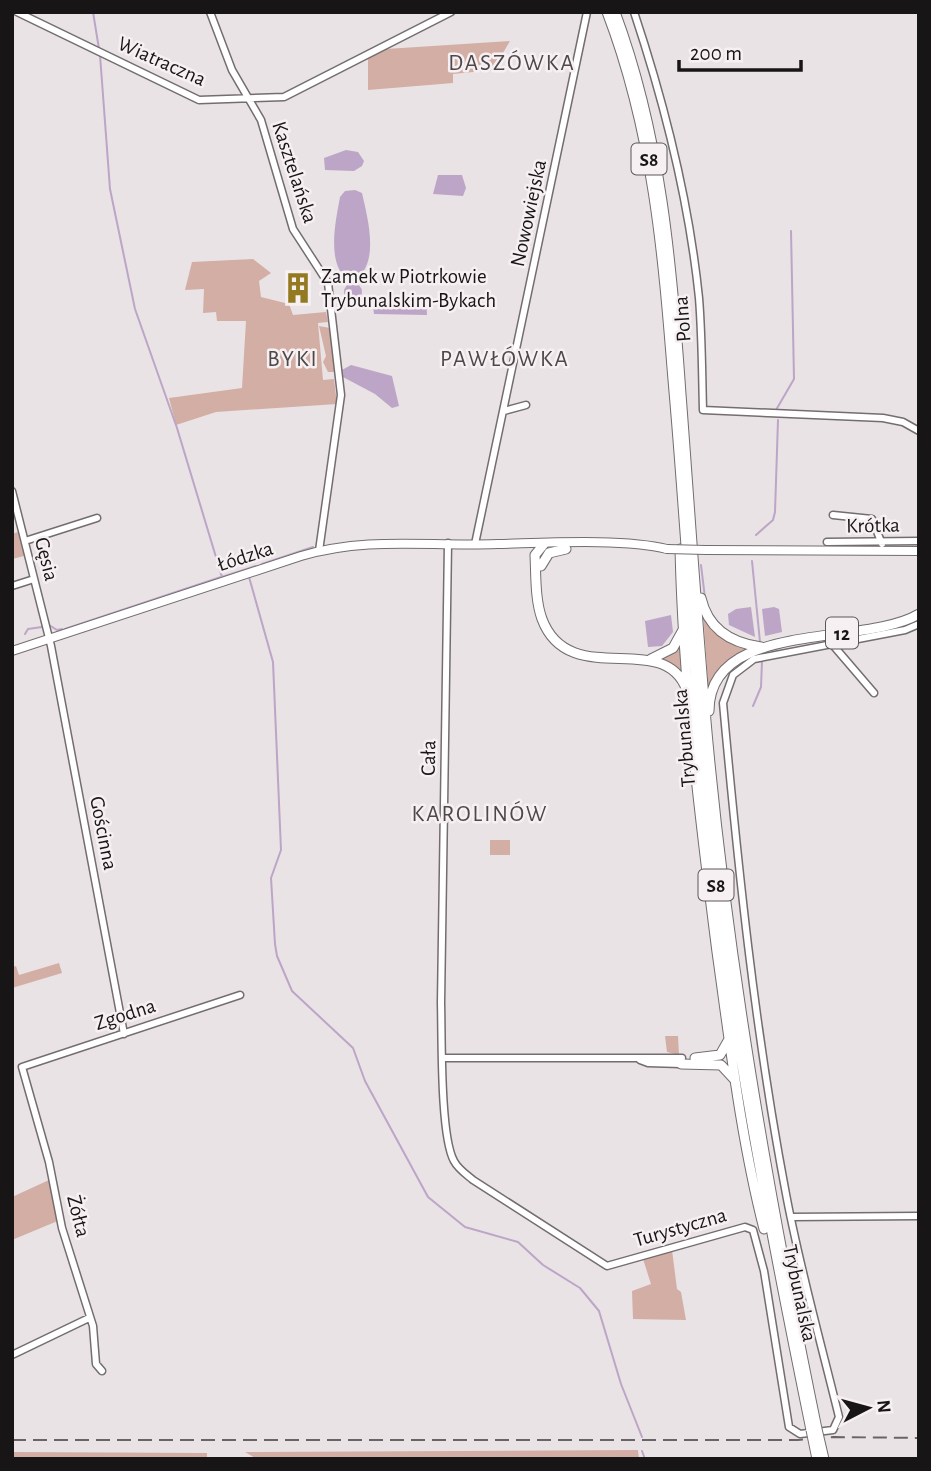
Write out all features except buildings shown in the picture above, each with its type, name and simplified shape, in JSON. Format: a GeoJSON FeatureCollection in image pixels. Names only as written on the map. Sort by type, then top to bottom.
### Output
{"type":"FeatureCollection","features":[{"type":"Feature","properties":{"kind":"highway","name":"Trybunalska"},"geometry":{"type":"LineString","coordinates":[[607,12],[634,92],[653,180],[664,263],[701,736],[717,893],[743,1077],[779,1278],[814,1429],[824,1459]]}},
{"type":"Feature","properties":{"kind":"highway","name":"Trybunalska"},"geometry":{"type":"LineString","coordinates":[[615,12],[645,108],[663,196],[675,309],[708,738],[723,884],[744,1044],[814,1429],[817,1459]]}},
{"type":"Feature","properties":{"kind":"highway"},"geometry":{"type":"LineString","coordinates":[[681,488],[684,616],[692,717],[729,1032],[756,1196],[779,1278]]}},
{"type":"Feature","properties":{"kind":"highway"},"geometry":{"type":"LineString","coordinates":[[540,546],[538,563],[543,611],[563,646],[594,659],[646,660],[664,664],[679,674],[687,688],[692,717]]}},
{"type":"Feature","properties":{"kind":"highway"},"geometry":{"type":"LineString","coordinates":[[526,548],[538,563]]}},
{"type":"Feature","properties":{"kind":"highway"},"geometry":{"type":"LineString","coordinates":[[538,563],[550,553],[566,549]]}},
{"type":"Feature","properties":{"kind":"highway"},"geometry":{"type":"LineString","coordinates":[[693,555],[702,601],[711,622],[734,641],[764,647]]}},
{"type":"Feature","properties":{"kind":"highway","name":"12"},"geometry":{"type":"LineString","coordinates":[[708,738],[711,694],[720,674],[738,658],[764,647],[898,622],[919,614]]}},
{"type":"Feature","properties":{"kind":"highway"},"geometry":{"type":"LineString","coordinates":[[646,660],[664,655],[675,646],[682,631],[684,616]]}},
{"type":"Feature","properties":{"kind":"highway"},"geometry":{"type":"LineString","coordinates":[[681,1060],[720,1055],[726,1048],[729,1032]]}},
{"type":"Feature","properties":{"kind":"highway"},"geometry":{"type":"LineString","coordinates":[[681,1060],[722,1066],[731,1073],[737,1087]]}},
{"type":"Feature","properties":{"kind":"main road","name":"Łódzka"},"geometry":{"type":"LineString","coordinates":[[12,651],[319,551],[375,542],[540,546],[639,545],[667,549]]}},
{"type":"Feature","properties":{"kind":"main road","name":"Łódzka"},"geometry":{"type":"LineString","coordinates":[[498,544],[566,549],[916,552]]}},
{"type":"Feature","properties":{"kind":"street","name":"Wiatraczna"},"geometry":{"type":"LineString","coordinates":[[17,12],[197,100],[280,98],[451,12]]}},
{"type":"Feature","properties":{"kind":"street","name":"Kasztelańska"},"geometry":{"type":"LineString","coordinates":[[210,12],[232,70],[266,133],[289,220],[328,283],[341,402],[319,551]]}},
{"type":"Feature","properties":{"kind":"street","name":"Nowowiejska"},"geometry":{"type":"LineString","coordinates":[[475,544],[587,12]]}},
{"type":"Feature","properties":{"kind":"street","name":"Polna"},"geometry":{"type":"LineString","coordinates":[[634,12],[668,124],[694,260],[699,300],[703,410],[883,418],[903,422],[919,431]]}},
{"type":"Feature","properties":{"kind":"street"},"geometry":{"type":"LineString","coordinates":[[504,411],[526,405]]}},
{"type":"Feature","properties":{"kind":"street","name":"Gęsia"},"geometry":{"type":"LineString","coordinates":[[12,491],[49,637]]}},
{"type":"Feature","properties":{"kind":"street"},"geometry":{"type":"LineString","coordinates":[[832,515],[872,519],[882,544]]}},
{"type":"Feature","properties":{"kind":"street"},"geometry":{"type":"LineString","coordinates":[[25,541],[97,519]]}},
{"type":"Feature","properties":{"kind":"street","name":"Krótka"},"geometry":{"type":"LineString","coordinates":[[828,542],[882,544],[919,541]]}},
{"type":"Feature","properties":{"kind":"street","name":"Cała"},"geometry":{"type":"LineString","coordinates":[[448,543],[442,1058],[448,1145],[454,1162],[473,1180],[607,1266]]}},
{"type":"Feature","properties":{"kind":"street"},"geometry":{"type":"LineString","coordinates":[[12,586],[34,579]]}},
{"type":"Feature","properties":{"kind":"street"},"geometry":{"type":"LineString","coordinates":[[919,624],[905,630],[754,659],[733,675],[723,703],[740,891],[791,1217],[919,1216]]}},
{"type":"Feature","properties":{"kind":"street","name":"Gościnna"},"geometry":{"type":"LineString","coordinates":[[49,637],[124,1034]]}},
{"type":"Feature","properties":{"kind":"street"},"geometry":{"type":"LineString","coordinates":[[832,643],[874,693]]}},
{"type":"Feature","properties":{"kind":"street","name":"Zgodna"},"geometry":{"type":"LineString","coordinates":[[22,1067],[240,995]]}},
{"type":"Feature","properties":{"kind":"street"},"geometry":{"type":"LineString","coordinates":[[442,1058],[681,1060]]}},
{"type":"Feature","properties":{"kind":"street","name":"Żółta"},"geometry":{"type":"LineString","coordinates":[[22,1067],[49,1162],[62,1228],[94,1331],[96,1364],[102,1371]]}},
{"type":"Feature","properties":{"kind":"street","name":"Turystyczna"},"geometry":{"type":"LineString","coordinates":[[607,1266],[749,1228],[757,1236],[789,1427],[800,1434],[828,1432],[838,1425],[839,1417],[791,1217]]}},
{"type":"Feature","properties":{"kind":"street"},"geometry":{"type":"LineString","coordinates":[[12,1355],[89,1318]]}},
{"type":"Feature","properties":{"kind":"shaded area"},"geometry":{"type":"Polygon","coordinates":[[[510,41],[493,70],[453,74],[453,83],[368,90],[368,58],[386,49],[510,41]]]}},
{"type":"Feature","properties":{"kind":"shaded area"},"geometry":{"type":"Polygon","coordinates":[[[346,150],[358,152],[364,161],[362,166],[354,171],[325,170],[324,158],[346,150]]]}},
{"type":"Feature","properties":{"kind":"shaded area"},"geometry":{"type":"Polygon","coordinates":[[[438,175],[462,175],[466,188],[463,196],[433,194],[438,175]]]}},
{"type":"Feature","properties":{"kind":"shaded area"},"geometry":{"type":"Polygon","coordinates":[[[355,190],[362,193],[370,244],[363,272],[351,275],[340,271],[335,254],[334,235],[340,197],[345,191],[355,190]]]}},
{"type":"Feature","properties":{"kind":"shaded area"},"geometry":{"type":"Polygon","coordinates":[[[253,259],[271,273],[259,281],[261,297],[289,304],[293,315],[326,312],[328,322],[318,323],[323,380],[334,379],[337,404],[216,412],[176,425],[169,398],[242,388],[246,321],[217,321],[216,312],[203,313],[204,289],[185,290],[192,262],[253,259]]]}},
{"type":"Feature","properties":{"kind":"shaded area"},"geometry":{"type":"Polygon","coordinates":[[[353,283],[359,286],[362,292],[359,298],[353,301],[347,298],[344,292],[347,286],[353,283]]]}},
{"type":"Feature","properties":{"kind":"shaded area"},"geometry":{"type":"Polygon","coordinates":[[[372,298],[426,299],[427,315],[374,314],[372,298]]]}},
{"type":"Feature","properties":{"kind":"shaded area"},"geometry":{"type":"Polygon","coordinates":[[[319,326],[330,328],[336,372],[328,372],[323,362],[326,356],[319,326]]]}},
{"type":"Feature","properties":{"kind":"shaded area"},"geometry":{"type":"Polygon","coordinates":[[[351,365],[392,376],[399,406],[392,408],[375,394],[343,377],[342,370],[351,365]]]}},
{"type":"Feature","properties":{"kind":"shaded area"},"geometry":{"type":"Polygon","coordinates":[[[18,532],[24,556],[12,559],[12,534],[18,532]]]}},
{"type":"Feature","properties":{"kind":"shaded area"},"geometry":{"type":"Polygon","coordinates":[[[751,607],[755,637],[729,625],[728,614],[736,609],[751,607]]]}},
{"type":"Feature","properties":{"kind":"shaded area"},"geometry":{"type":"Polygon","coordinates":[[[762,609],[779,609],[782,632],[765,636],[762,609]]]}},
{"type":"Feature","properties":{"kind":"shaded area"},"geometry":{"type":"Polygon","coordinates":[[[703,613],[709,623],[753,649],[725,666],[709,695],[703,613]]]}},
{"type":"Feature","properties":{"kind":"shaded area"},"geometry":{"type":"Polygon","coordinates":[[[671,615],[673,632],[662,646],[648,647],[645,621],[671,615]]]}},
{"type":"Feature","properties":{"kind":"shaded area"},"geometry":{"type":"Polygon","coordinates":[[[682,639],[685,678],[673,666],[658,659],[682,639]]]}},
{"type":"Feature","properties":{"kind":"shaded area"},"geometry":{"type":"Polygon","coordinates":[[[490,840],[510,840],[510,855],[490,855],[490,840]]]}},
{"type":"Feature","properties":{"kind":"shaded area"},"geometry":{"type":"Polygon","coordinates":[[[59,963],[62,973],[12,988],[12,967],[16,966],[19,975],[59,963]]]}},
{"type":"Feature","properties":{"kind":"shaded area"},"geometry":{"type":"Polygon","coordinates":[[[665,1036],[678,1036],[679,1055],[667,1052],[665,1036]]]}},
{"type":"Feature","properties":{"kind":"shaded area"},"geometry":{"type":"Polygon","coordinates":[[[49,1180],[60,1220],[12,1240],[12,1197],[49,1180]]]}},
{"type":"Feature","properties":{"kind":"shaded area"},"geometry":{"type":"Polygon","coordinates":[[[672,1250],[677,1289],[681,1292],[686,1320],[633,1319],[632,1291],[651,1284],[643,1259],[672,1250]]]}},
{"type":"Feature","properties":{"kind":"shaded area"},"geometry":{"type":"Polygon","coordinates":[[[638,1450],[639,1459],[257,1459],[245,1452],[638,1450]]]}},
{"type":"Feature","properties":{"kind":"shaded area"},"geometry":{"type":"Polygon","coordinates":[[[12,1452],[207,1453],[207,1459],[12,1459],[12,1452]]]}},
{"type":"Feature","properties":{"kind":"waterway"},"geometry":{"type":"LineString","coordinates":[[93,12],[99,49]]}},
{"type":"Feature","properties":{"kind":"waterway"},"geometry":{"type":"LineString","coordinates":[[100,55],[110,189],[135,309],[177,428],[222,577],[256,566]]}},
{"type":"Feature","properties":{"kind":"waterway"},"geometry":{"type":"LineString","coordinates":[[776,410],[794,379],[791,231]]}},
{"type":"Feature","properties":{"kind":"waterway"},"geometry":{"type":"LineString","coordinates":[[756,535],[773,520],[775,512],[778,420]]}},
{"type":"Feature","properties":{"kind":"waterway"},"geometry":{"type":"LineString","coordinates":[[262,564],[313,547]]}},
{"type":"Feature","properties":{"kind":"waterway"},"geometry":{"type":"LineString","coordinates":[[752,561],[760,642]]}},
{"type":"Feature","properties":{"kind":"waterway"},"geometry":{"type":"LineString","coordinates":[[701,565],[705,598]]}},
{"type":"Feature","properties":{"kind":"waterway"},"geometry":{"type":"LineString","coordinates":[[65,629],[221,577]]}},
{"type":"Feature","properties":{"kind":"waterway"},"geometry":{"type":"LineString","coordinates":[[249,577],[273,662],[281,850],[271,878],[277,956],[292,991],[353,1048],[365,1081],[428,1197],[465,1227],[518,1242],[543,1265],[580,1288],[599,1311],[621,1384],[642,1437]]}},
{"type":"Feature","properties":{"kind":"waterway"},"geometry":{"type":"LineString","coordinates":[[714,618],[720,625]]}},
{"type":"Feature","properties":{"kind":"waterway"},"geometry":{"type":"LineString","coordinates":[[49,625],[57,630],[62,629]]}},
{"type":"Feature","properties":{"kind":"waterway"},"geometry":{"type":"LineString","coordinates":[[25,634],[28,629],[42,627]]}},
{"type":"Feature","properties":{"kind":"waterway"},"geometry":{"type":"LineString","coordinates":[[753,706],[761,687],[762,661]]}},
{"type":"Feature","properties":{"kind":"waterway"},"geometry":{"type":"LineString","coordinates":[[642,1451],[645,1459]]}},
{"type":"Feature","properties":{"kind":"railway"},"geometry":{"type":"LineString","coordinates":[[12,1440],[919,1438]]}},
{"type":"Feature","properties":{"kind":"place","name":"Zamek w Piotrkowie Trybunalskim-Bykach"},"geometry":{"type":"Point","coordinates":[298,288]}},
{"type":"Feature","properties":{"kind":"district","name":"DASZÓWKA"},"geometry":{"type":"Point","coordinates":[512,62]}},
{"type":"Feature","properties":{"kind":"district","name":"BYKI"},"geometry":{"type":"Point","coordinates":[293,358]}},
{"type":"Feature","properties":{"kind":"district","name":"PAWŁÓWKA"},"geometry":{"type":"Point","coordinates":[505,358]}},
{"type":"Feature","properties":{"kind":"district","name":"KAROLINÓW"},"geometry":{"type":"Point","coordinates":[480,813]}}]}
